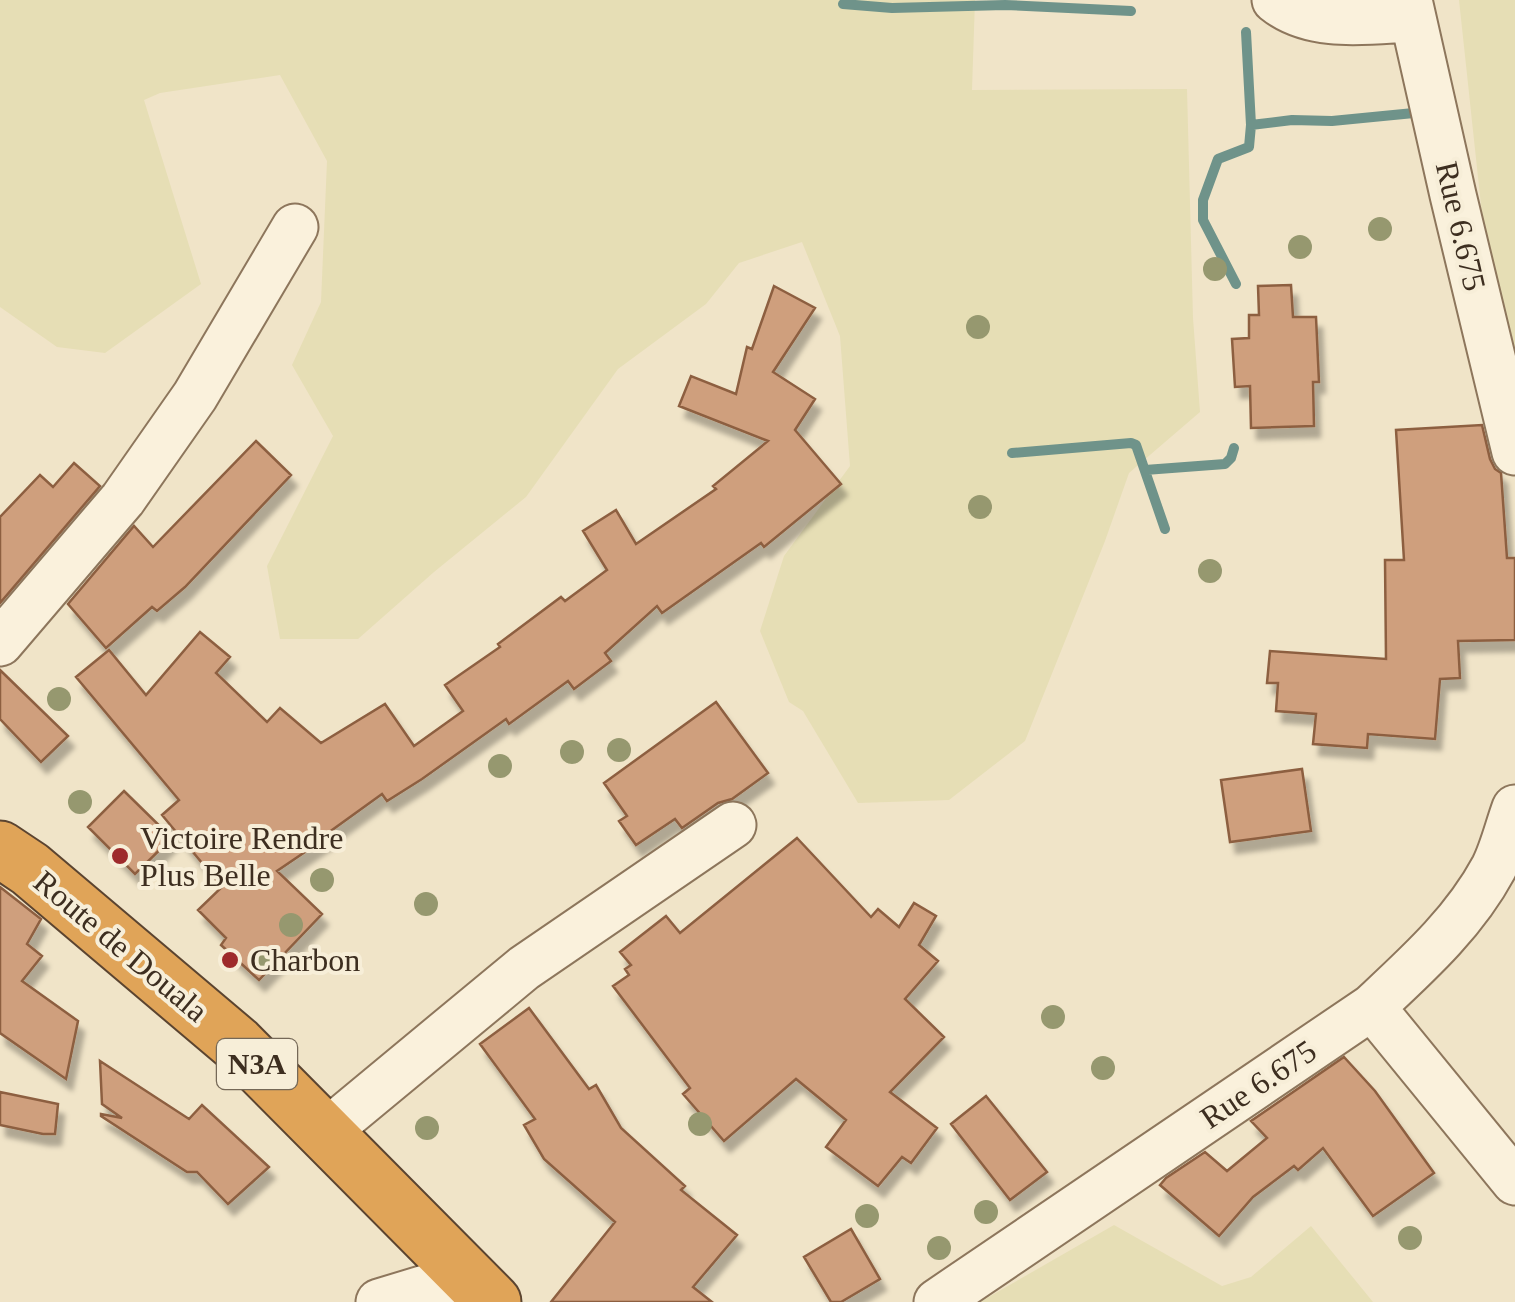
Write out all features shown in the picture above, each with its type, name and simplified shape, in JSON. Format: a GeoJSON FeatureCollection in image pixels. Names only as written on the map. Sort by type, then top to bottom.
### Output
{"type":"FeatureCollection","features":[{"type":"Feature","properties":{"kind":"highway","name":"Route de Douala"},"geometry":{"type":"LineString","coordinates":[[0,849],[30,869],[238,1044],[480,1289]]}},
{"type":"Feature","properties":{"kind":"street"},"geometry":{"type":"LineString","coordinates":[[1275,0],[1286,9],[1315,19],[1359,21],[1411,10]]}},
{"type":"Feature","properties":{"kind":"street","name":"Rue 6.675"},"geometry":{"type":"LineString","coordinates":[[1411,10],[1515,452]]}},
{"type":"Feature","properties":{"kind":"street"},"geometry":{"type":"LineString","coordinates":[[0,643],[124,499],[195,396],[295,227]]}},
{"type":"Feature","properties":{"kind":"street","name":"Rue 6.675"},"geometry":{"type":"LineString","coordinates":[[937,1302],[1372,1008],[1462,918],[1495,865],[1515,808]]}},
{"type":"Feature","properties":{"kind":"street"},"geometry":{"type":"LineString","coordinates":[[326,1132],[524,968],[734,825]]}},
{"type":"Feature","properties":{"kind":"street"},"geometry":{"type":"LineString","coordinates":[[1372,1008],[1515,1182]]}},
{"type":"Feature","properties":{"kind":"street"},"geometry":{"type":"LineString","coordinates":[[379,1302],[480,1289]]}},
{"type":"Feature","properties":{"kind":"shaded area"},"geometry":{"type":"Polygon","coordinates":[[[0,0],[975,0],[972,90],[1187,89],[1193,318],[1200,412],[1129,473],[1025,741],[949,800],[858,803],[803,711],[789,702],[760,631],[784,556],[850,466],[840,336],[802,242],[739,263],[706,304],[618,369],[526,497],[358,639],[280,639],[267,566],[333,436],[292,365],[321,302],[327,161],[280,75],[160,93],[144,100],[201,284],[105,353],[57,347],[0,307],[0,0]]]}},
{"type":"Feature","properties":{"kind":"shaded area"},"geometry":{"type":"Polygon","coordinates":[[[1459,0],[1515,0],[1515,468],[1503,410],[1459,0]]]}},
{"type":"Feature","properties":{"kind":"shaded area"},"geometry":{"type":"Polygon","coordinates":[[[1114,1225],[1222,1286],[1251,1277],[1311,1226],[1373,1302],[980,1302],[1114,1225]]]}},
{"type":"Feature","properties":{"kind":"building"},"geometry":{"type":"Polygon","coordinates":[[[1291,285],[1293,317],[1316,317],[1319,382],[1313,382],[1314,426],[1251,428],[1250,386],[1235,387],[1232,339],[1249,338],[1249,315],[1259,315],[1258,286],[1291,285]]]}},
{"type":"Feature","properties":{"kind":"building"},"geometry":{"type":"Polygon","coordinates":[[[774,286],[815,308],[773,372],[815,399],[795,430],[841,484],[764,547],[761,543],[662,613],[657,606],[605,653],[611,661],[574,689],[568,681],[509,724],[506,719],[387,801],[382,794],[277,871],[322,914],[259,980],[221,945],[226,938],[198,910],[222,887],[162,815],[179,800],[76,677],[109,650],[146,695],[200,632],[230,657],[216,673],[267,722],[280,708],[321,743],[385,704],[414,746],[463,711],[445,685],[561,597],[565,601],[607,570],[583,531],[616,510],[636,544],[716,489],[713,486],[768,441],[679,406],[691,376],[736,394],[747,347],[752,349],[774,286]]]}},
{"type":"Feature","properties":{"kind":"building"},"geometry":{"type":"Polygon","coordinates":[[[1482,425],[1490,459],[1501,473],[1507,558],[1515,558],[1515,640],[1458,641],[1460,678],[1440,679],[1435,739],[1368,734],[1367,748],[1313,744],[1316,714],[1276,711],[1278,683],[1267,683],[1270,651],[1386,659],[1385,560],[1404,560],[1396,430],[1482,425]]]}},
{"type":"Feature","properties":{"kind":"building"},"geometry":{"type":"Polygon","coordinates":[[[256,441],[291,475],[185,587],[157,611],[152,607],[106,648],[68,604],[134,526],[153,547],[256,441]]]}},
{"type":"Feature","properties":{"kind":"building"},"geometry":{"type":"Polygon","coordinates":[[[74,463],[100,486],[0,603],[0,517],[40,475],[53,487],[74,463]]]}},
{"type":"Feature","properties":{"kind":"building"},"geometry":{"type":"Polygon","coordinates":[[[0,670],[68,736],[41,762],[0,719],[0,670]]]}},
{"type":"Feature","properties":{"kind":"building"},"geometry":{"type":"Polygon","coordinates":[[[716,702],[768,773],[682,828],[675,819],[636,845],[619,821],[627,816],[604,783],[716,702]]]}},
{"type":"Feature","properties":{"kind":"building"},"geometry":{"type":"Polygon","coordinates":[[[1302,769],[1311,831],[1230,842],[1221,780],[1302,769]]]}},
{"type":"Feature","properties":{"kind":"building"},"geometry":{"type":"Polygon","coordinates":[[[124,791],[172,838],[135,874],[88,827],[124,791]]]}},
{"type":"Feature","properties":{"kind":"building"},"geometry":{"type":"Polygon","coordinates":[[[797,838],[871,917],[878,909],[899,927],[914,903],[936,916],[919,945],[938,961],[905,999],[944,1037],[890,1092],[937,1128],[911,1163],[902,1157],[878,1186],[826,1147],[846,1120],[796,1079],[724,1141],[683,1094],[690,1088],[613,986],[629,975],[625,969],[631,965],[620,952],[666,916],[680,933],[797,838]]]}},
{"type":"Feature","properties":{"kind":"building"},"geometry":{"type":"Polygon","coordinates":[[[0,887],[41,919],[27,944],[42,956],[22,981],[78,1021],[66,1079],[0,1033],[0,887]]]}},
{"type":"Feature","properties":{"kind":"building"},"geometry":{"type":"Polygon","coordinates":[[[529,1008],[589,1089],[596,1085],[621,1128],[685,1186],[681,1190],[737,1235],[693,1287],[712,1302],[551,1302],[615,1222],[544,1159],[524,1125],[535,1119],[480,1044],[529,1008]]]}},
{"type":"Feature","properties":{"kind":"building"},"geometry":{"type":"Polygon","coordinates":[[[1344,1057],[1375,1091],[1434,1173],[1373,1216],[1323,1148],[1298,1170],[1294,1166],[1253,1197],[1219,1236],[1160,1185],[1205,1152],[1227,1171],[1267,1138],[1251,1121],[1344,1057]]]}},
{"type":"Feature","properties":{"kind":"building"},"geometry":{"type":"Polygon","coordinates":[[[100,1061],[189,1119],[202,1105],[269,1167],[228,1204],[197,1172],[187,1172],[101,1116],[122,1118],[102,1104],[100,1061]]]}},
{"type":"Feature","properties":{"kind":"building"},"geometry":{"type":"Polygon","coordinates":[[[0,1092],[58,1104],[55,1134],[0,1125],[0,1092]]]}},
{"type":"Feature","properties":{"kind":"building"},"geometry":{"type":"Polygon","coordinates":[[[986,1096],[1047,1172],[1010,1200],[951,1124],[986,1096]]]}},
{"type":"Feature","properties":{"kind":"building"},"geometry":{"type":"Polygon","coordinates":[[[851,1229],[880,1279],[841,1302],[831,1302],[804,1257],[851,1229]]]}},
{"type":"Feature","properties":{"kind":"waterway"},"geometry":{"type":"LineString","coordinates":[[843,4],[1131,11]]}},
{"type":"Feature","properties":{"kind":"waterway"},"geometry":{"type":"LineString","coordinates":[[1236,284],[1203,220],[1203,200],[1218,159],[1249,147],[1246,32]]}},
{"type":"Feature","properties":{"kind":"waterway"},"geometry":{"type":"LineString","coordinates":[[1251,125],[1424,112]]}},
{"type":"Feature","properties":{"kind":"waterway"},"geometry":{"type":"LineString","coordinates":[[1012,453],[1136,445],[1165,529]]}},
{"type":"Feature","properties":{"kind":"waterway"},"geometry":{"type":"LineString","coordinates":[[1145,470],[1225,464],[1234,448]]}},
{"type":"Feature","properties":{"kind":"place","name":"Victoire Rendre Plus Belle"},"geometry":{"type":"Point","coordinates":[120,856]}},
{"type":"Feature","properties":{"kind":"place","name":"Charbon"},"geometry":{"type":"Point","coordinates":[230,960]}}]}
